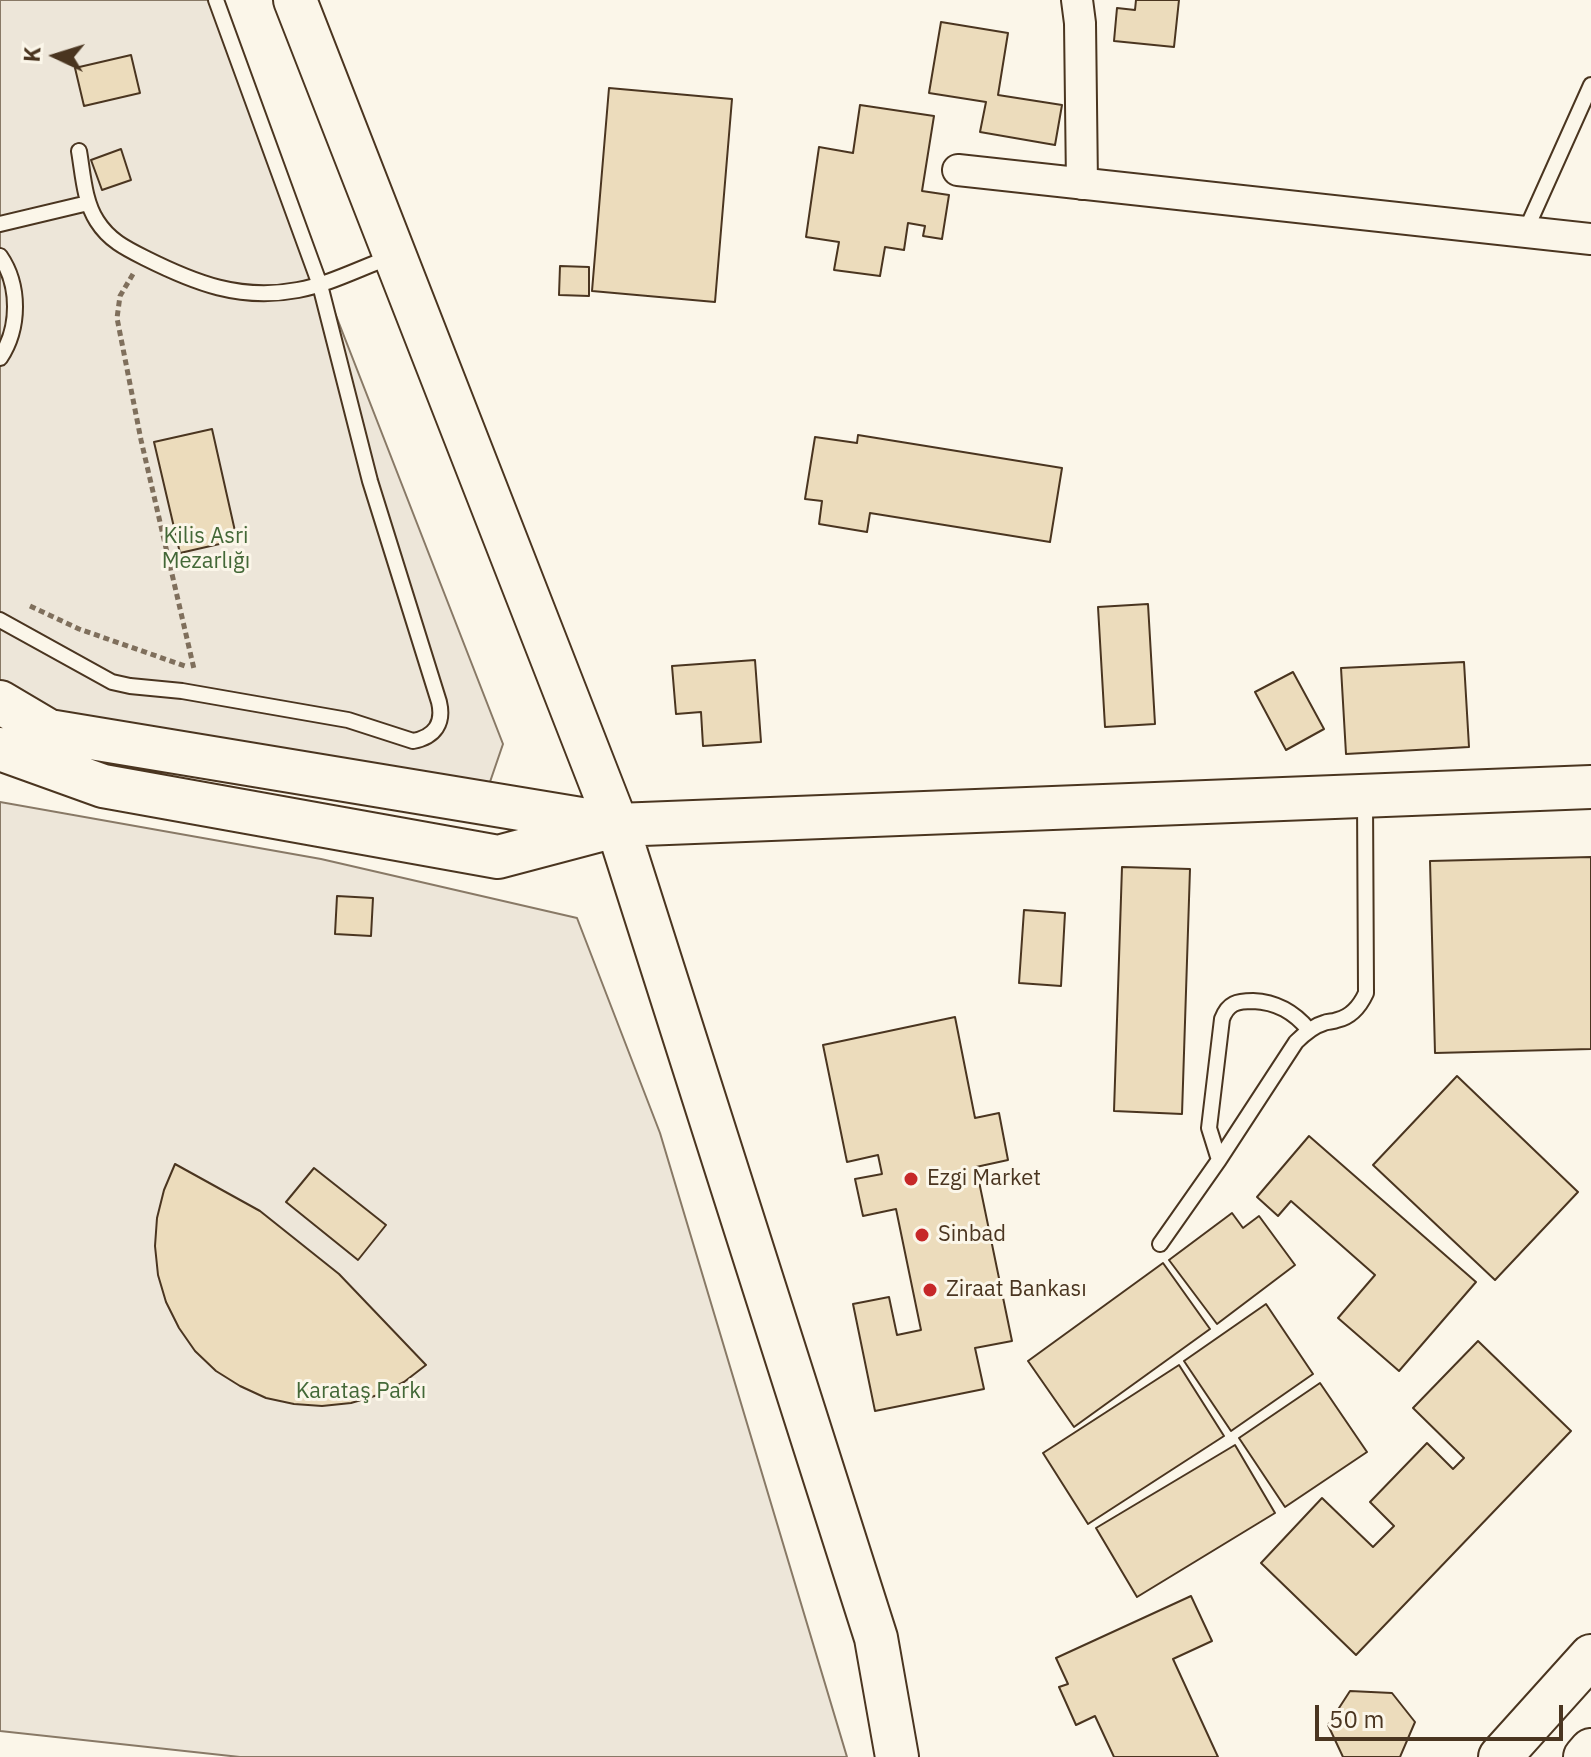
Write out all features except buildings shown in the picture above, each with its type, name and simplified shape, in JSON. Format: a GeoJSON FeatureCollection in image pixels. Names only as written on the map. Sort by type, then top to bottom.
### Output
{"type":"FeatureCollection","features":[{"type":"Feature","properties":{"kind":"street"},"geometry":{"type":"LineString","coordinates":[[295,0],[617,825],[876,1638],[897,1757]]}},
{"type":"Feature","properties":{"kind":"street"},"geometry":{"type":"LineString","coordinates":[[1077,0],[1082,184]]}},
{"type":"Feature","properties":{"kind":"street"},"geometry":{"type":"LineString","coordinates":[[958,170],[1591,239]]}},
{"type":"Feature","properties":{"kind":"street"},"geometry":{"type":"LineString","coordinates":[[0,702],[49,731],[617,825],[1591,787]]}},
{"type":"Feature","properties":{"kind":"street"},"geometry":{"type":"LineString","coordinates":[[0,749],[103,786],[498,857],[617,825]]}},
{"type":"Feature","properties":{"kind":"street"},"geometry":{"type":"LineString","coordinates":[[1500,1757],[1591,1656]]}},
{"type":"Feature","properties":{"kind":"street"},"geometry":{"type":"LineString","coordinates":[[1585,1757],[1591,1750]]}},
{"type":"Feature","properties":{"kind":"lane"},"geometry":{"type":"LineString","coordinates":[[0,620],[112,682],[348,720],[413,741],[431,735],[440,720],[439,702],[370,481],[320,285],[216,0]]}},
{"type":"Feature","properties":{"kind":"lane"},"geometry":{"type":"LineString","coordinates":[[1525,232],[1591,85]]}},
{"type":"Feature","properties":{"kind":"lane"},"geometry":{"type":"LineString","coordinates":[[79,151],[88,203],[104,231],[129,251],[192,281],[218,288],[272,293],[320,285],[395,256]]}},
{"type":"Feature","properties":{"kind":"lane"},"geometry":{"type":"LineString","coordinates":[[0,224],[88,203]]}},
{"type":"Feature","properties":{"kind":"lane"},"geometry":{"type":"LineString","coordinates":[[0,256],[11,276],[15,310],[11,337],[0,358]]}},
{"type":"Feature","properties":{"kind":"lane"},"geometry":{"type":"LineString","coordinates":[[1160,1244],[1219,1160],[1285,1055],[1309,1030],[1325,1022],[1343,1019],[1361,1004],[1366,993],[1365,796]]}},
{"type":"Feature","properties":{"kind":"lane"},"geometry":{"type":"LineString","coordinates":[[1219,1160],[1209,1128],[1222,1019],[1226,1009],[1238,1001],[1266,1002],[1294,1014],[1309,1030]]}},
{"type":"Feature","properties":{"kind":"path"},"geometry":{"type":"LineString","coordinates":[[26,605],[79,629],[194,669],[141,440],[117,318],[120,296],[143,257]]}},
{"type":"Feature","properties":{"kind":"green space","name":"Kilis Asri Mezarlığı"},"geometry":{"type":"Polygon","coordinates":[[[0,0],[213,0],[503,744],[479,814],[0,704],[0,0]]]}},
{"type":"Feature","properties":{"kind":"green space","name":"Karataş Parkı"},"geometry":{"type":"Polygon","coordinates":[[[0,802],[321,859],[577,918],[660,1133],[847,1757],[240,1757],[0,1731],[0,802]]]}},
{"type":"Feature","properties":{"kind":"place","name":"Ezgi Market"},"geometry":{"type":"Point","coordinates":[911,1179]}},
{"type":"Feature","properties":{"kind":"place","name":"Sinbad"},"geometry":{"type":"Point","coordinates":[922,1235]}},
{"type":"Feature","properties":{"kind":"place","name":"Ziraat Bankası"},"geometry":{"type":"Point","coordinates":[930,1290]}}]}
